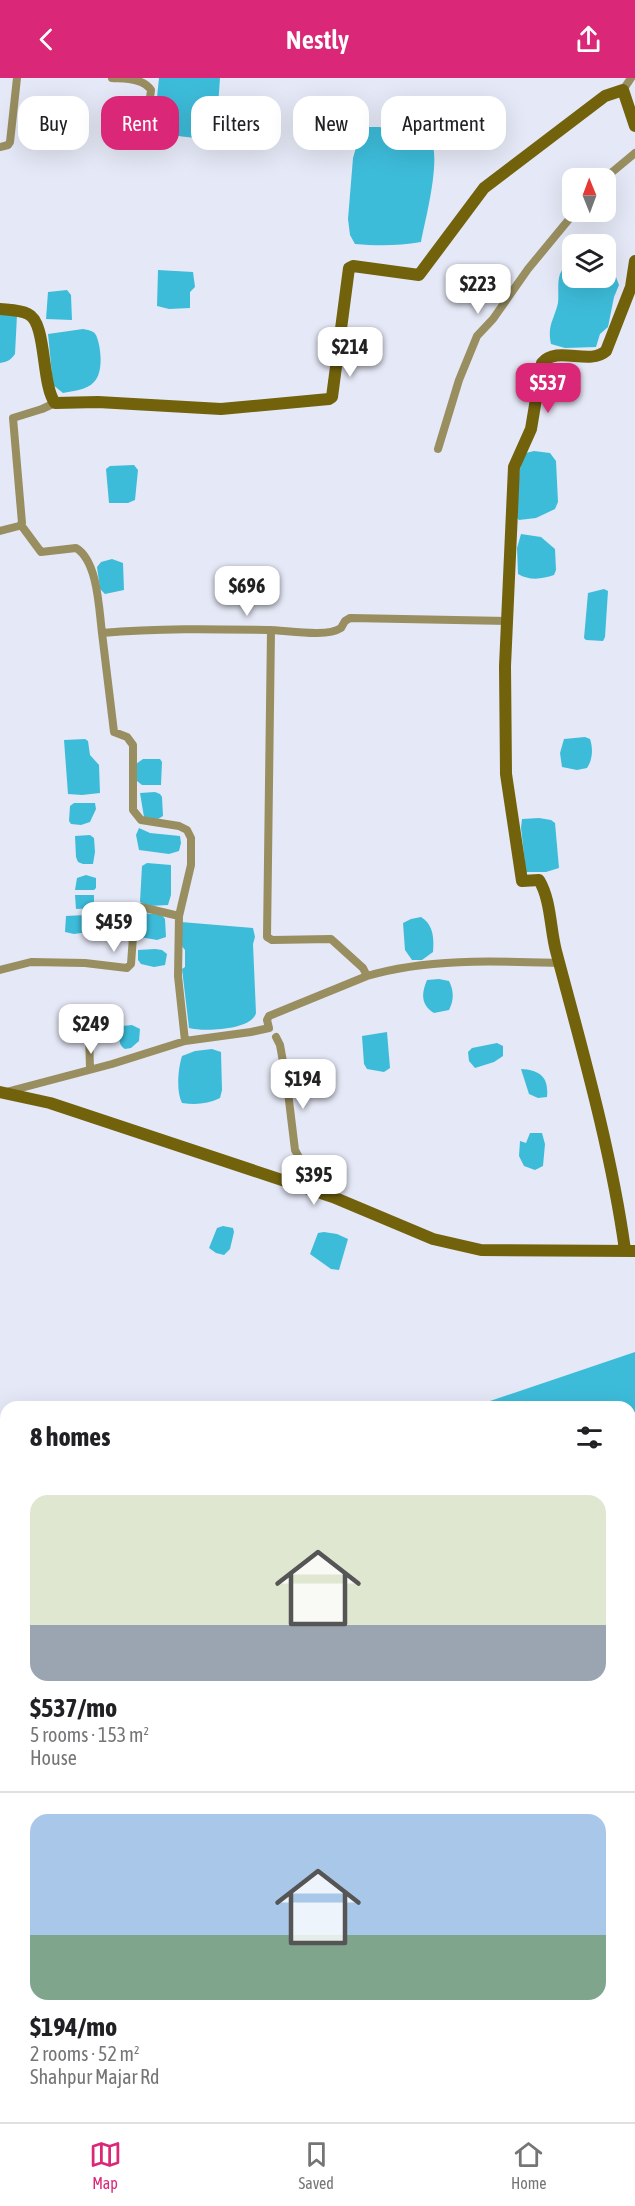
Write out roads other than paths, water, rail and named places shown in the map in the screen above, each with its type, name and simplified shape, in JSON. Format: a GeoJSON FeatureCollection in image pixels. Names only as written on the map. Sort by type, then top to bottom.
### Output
{"type":"FeatureCollection","features":[{"type":"Feature","properties":{"kind":"street"},"geometry":{"type":"LineString","coordinates":[[0,147],[10,142],[17,78]]}},
{"type":"Feature","properties":{"kind":"street"},"geometry":{"type":"LineString","coordinates":[[112,78],[147,84],[151,90],[150,96]]}},
{"type":"Feature","properties":{"kind":"street"},"geometry":{"type":"LineString","coordinates":[[184,1041],[178,976],[178,915],[191,865],[191,838],[187,830],[179,826],[141,820],[133,810],[133,745],[127,737],[114,732],[96,588],[85,555],[76,548],[40,552],[21,525],[12,420],[15,416],[42,409],[54,403],[98,402],[221,409],[331,398],[349,268],[353,266],[419,275],[484,188],[605,96],[623,90],[632,78]]}},
{"type":"Feature","properties":{"kind":"street"},"geometry":{"type":"LineString","coordinates":[[623,90],[626,93],[635,126]]}},
{"type":"Feature","properties":{"kind":"street"},"geometry":{"type":"LineString","coordinates":[[616,169],[635,153]]}},
{"type":"Feature","properties":{"kind":"street"},"geometry":{"type":"LineString","coordinates":[[438,449],[449,411],[477,336],[493,319],[528,269],[567,222]]}},
{"type":"Feature","properties":{"kind":"street"},"geometry":{"type":"LineString","coordinates":[[2,1091],[50,1103],[317,1191],[433,1239],[481,1250],[630,1250],[559,963],[544,889],[538,880],[522,881],[506,774],[505,666],[514,467],[531,429],[542,363],[551,356],[598,355],[606,351],[632,287],[635,261]]}},
{"type":"Feature","properties":{"kind":"street"},"geometry":{"type":"LineString","coordinates":[[0,309],[28,314],[36,323],[45,362],[48,392],[54,403]]}},
{"type":"Feature","properties":{"kind":"street"},"geometry":{"type":"LineString","coordinates":[[0,531],[21,525]]}},
{"type":"Feature","properties":{"kind":"street"},"geometry":{"type":"LineString","coordinates":[[102,633],[138,630],[330,632],[338,631],[350,618],[508,621]]}},
{"type":"Feature","properties":{"kind":"street"},"geometry":{"type":"LineString","coordinates":[[271,630],[267,937],[272,940],[331,939],[363,968],[367,976]]}},
{"type":"Feature","properties":{"kind":"street"},"geometry":{"type":"LineString","coordinates":[[0,970],[31,962],[127,968],[131,964],[135,909],[141,908],[178,915]]}},
{"type":"Feature","properties":{"kind":"street"},"geometry":{"type":"LineString","coordinates":[[2,1091],[90,1069],[184,1041],[269,1028],[267,1020],[269,1016],[367,976],[417,967],[483,961],[559,963]]}},
{"type":"Feature","properties":{"kind":"street"},"geometry":{"type":"LineString","coordinates":[[89,1033],[90,1069]]}},
{"type":"Feature","properties":{"kind":"street"},"geometry":{"type":"LineString","coordinates":[[276,1037],[280,1045],[287,1083],[295,1150],[317,1191]]}},
{"type":"Feature","properties":{"kind":"water"},"geometry":{"type":"Polygon","coordinates":[[[159,78],[220,78],[219,96],[191,96],[191,138],[179,136],[179,96],[157,96],[159,78]]]}},
{"type":"Feature","properties":{"kind":"water"},"geometry":{"type":"Polygon","coordinates":[[[369,127],[381,127],[381,150],[433,150],[432,186],[421,242],[388,245],[355,244],[350,235],[348,219],[355,150],[369,150],[369,127]]]}},
{"type":"Feature","properties":{"kind":"water"},"geometry":{"type":"Polygon","coordinates":[[[158,270],[193,272],[195,287],[190,292],[190,308],[169,309],[157,306],[158,270]]]}},
{"type":"Feature","properties":{"kind":"water"},"geometry":{"type":"Polygon","coordinates":[[[562,270],[562,288],[616,288],[616,277],[619,285],[608,327],[600,334],[596,347],[565,348],[551,344],[550,327],[558,303],[558,284],[562,270]]]}},
{"type":"Feature","properties":{"kind":"water"},"geometry":{"type":"Polygon","coordinates":[[[67,290],[71,295],[72,320],[46,319],[48,292],[67,290]]]}},
{"type":"Feature","properties":{"kind":"water"},"geometry":{"type":"Polygon","coordinates":[[[0,312],[17,315],[15,354],[9,360],[0,363],[0,312]]]}},
{"type":"Feature","properties":{"kind":"water"},"geometry":{"type":"Polygon","coordinates":[[[83,329],[92,331],[96,335],[100,352],[99,372],[97,378],[88,387],[63,393],[53,385],[48,334],[83,329]]]}},
{"type":"Feature","properties":{"kind":"water"},"geometry":{"type":"Polygon","coordinates":[[[534,451],[550,453],[556,461],[558,502],[555,509],[536,518],[519,520],[514,515],[522,454],[534,451]]]}},
{"type":"Feature","properties":{"kind":"water"},"geometry":{"type":"Polygon","coordinates":[[[134,465],[138,470],[135,500],[128,503],[109,503],[106,469],[110,466],[134,465]]]}},
{"type":"Feature","properties":{"kind":"water"},"geometry":{"type":"Polygon","coordinates":[[[521,534],[541,537],[555,549],[556,570],[554,575],[536,579],[518,574],[517,548],[521,534]]]}},
{"type":"Feature","properties":{"kind":"water"},"geometry":{"type":"Polygon","coordinates":[[[112,559],[123,563],[124,590],[105,594],[100,589],[97,567],[101,562],[112,559]]]}},
{"type":"Feature","properties":{"kind":"water"},"geometry":{"type":"Polygon","coordinates":[[[604,589],[608,591],[605,637],[603,641],[586,640],[584,638],[588,593],[604,589]]]}},
{"type":"Feature","properties":{"kind":"water"},"geometry":{"type":"Polygon","coordinates":[[[585,737],[590,739],[592,750],[587,768],[577,770],[562,767],[560,753],[564,739],[585,737]]]}},
{"type":"Feature","properties":{"kind":"water"},"geometry":{"type":"Polygon","coordinates":[[[85,739],[88,741],[90,755],[99,765],[100,793],[68,794],[64,740],[85,739]]]}},
{"type":"Feature","properties":{"kind":"water"},"geometry":{"type":"Polygon","coordinates":[[[143,759],[160,759],[162,762],[161,785],[142,785],[137,781],[136,764],[143,759]]]}},
{"type":"Feature","properties":{"kind":"water"},"geometry":{"type":"Polygon","coordinates":[[[155,792],[162,797],[163,816],[158,819],[144,817],[140,793],[155,792]]]}},
{"type":"Feature","properties":{"kind":"water"},"geometry":{"type":"Polygon","coordinates":[[[74,803],[95,803],[96,809],[90,822],[81,825],[71,824],[69,821],[70,806],[74,803]]]}},
{"type":"Feature","properties":{"kind":"water"},"geometry":{"type":"Polygon","coordinates":[[[539,818],[555,823],[559,868],[546,872],[526,872],[522,819],[539,818]]]}},
{"type":"Feature","properties":{"kind":"water"},"geometry":{"type":"Polygon","coordinates":[[[139,828],[150,833],[180,836],[179,851],[169,854],[139,850],[136,835],[139,828]]]}},
{"type":"Feature","properties":{"kind":"water"},"geometry":{"type":"Polygon","coordinates":[[[90,835],[94,838],[93,864],[83,864],[78,862],[76,857],[75,836],[90,835]]]}},
{"type":"Feature","properties":{"kind":"water"},"geometry":{"type":"Polygon","coordinates":[[[147,863],[171,865],[171,895],[168,905],[149,906],[140,902],[142,866],[147,863]]]}},
{"type":"Feature","properties":{"kind":"water"},"geometry":{"type":"Polygon","coordinates":[[[86,875],[96,878],[96,888],[94,890],[75,890],[77,878],[86,875]]]}},
{"type":"Feature","properties":{"kind":"water"},"geometry":{"type":"Polygon","coordinates":[[[75,895],[94,895],[94,908],[76,909],[75,895]]]}},
{"type":"Feature","properties":{"kind":"water"},"geometry":{"type":"Polygon","coordinates":[[[138,913],[162,915],[165,919],[166,937],[157,940],[140,937],[137,934],[138,913]]]}},
{"type":"Feature","properties":{"kind":"water"},"geometry":{"type":"Polygon","coordinates":[[[66,916],[88,916],[88,932],[74,934],[65,932],[66,916]]]}},
{"type":"Feature","properties":{"kind":"water"},"geometry":{"type":"Polygon","coordinates":[[[421,917],[431,928],[433,952],[422,960],[412,960],[405,950],[403,923],[421,917]]]}},
{"type":"Feature","properties":{"kind":"water"},"geometry":{"type":"Polygon","coordinates":[[[181,922],[253,928],[256,1013],[253,1019],[227,1028],[205,1030],[189,1028],[182,969],[185,967],[185,950],[181,945],[181,922]]]}},
{"type":"Feature","properties":{"kind":"water"},"geometry":{"type":"Polygon","coordinates":[[[155,949],[167,954],[165,965],[154,967],[141,964],[138,960],[138,950],[155,949]]]}},
{"type":"Feature","properties":{"kind":"water"},"geometry":{"type":"Polygon","coordinates":[[[427,980],[449,981],[453,999],[449,1010],[434,1013],[424,1003],[424,990],[427,980]]]}},
{"type":"Feature","properties":{"kind":"water"},"geometry":{"type":"Polygon","coordinates":[[[132,1025],[140,1029],[139,1041],[131,1048],[125,1049],[120,1042],[121,1029],[122,1026],[132,1025]]]}},
{"type":"Feature","properties":{"kind":"water"},"geometry":{"type":"Polygon","coordinates":[[[387,1032],[390,1068],[384,1072],[367,1069],[364,1064],[362,1036],[387,1032]]]}},
{"type":"Feature","properties":{"kind":"water"},"geometry":{"type":"Polygon","coordinates":[[[497,1043],[503,1046],[503,1056],[494,1062],[475,1068],[469,1061],[468,1052],[472,1048],[497,1043]]]}},
{"type":"Feature","properties":{"kind":"water"},"geometry":{"type":"Polygon","coordinates":[[[212,1049],[221,1052],[222,1090],[220,1098],[202,1104],[182,1103],[178,1080],[182,1056],[195,1051],[212,1049]]]}},
{"type":"Feature","properties":{"kind":"water"},"geometry":{"type":"Polygon","coordinates":[[[521,1069],[533,1071],[542,1076],[546,1084],[547,1097],[538,1098],[529,1094],[521,1069]]]}},
{"type":"Feature","properties":{"kind":"water"},"geometry":{"type":"Polygon","coordinates":[[[530,1133],[542,1133],[545,1144],[543,1166],[535,1170],[524,1166],[519,1156],[520,1141],[526,1143],[530,1133]]]}},
{"type":"Feature","properties":{"kind":"water"},"geometry":{"type":"Polygon","coordinates":[[[223,1226],[233,1228],[234,1232],[230,1249],[224,1255],[209,1248],[217,1228],[223,1226]]]}},
{"type":"Feature","properties":{"kind":"water"},"geometry":{"type":"Polygon","coordinates":[[[324,1232],[348,1239],[339,1270],[331,1269],[310,1254],[318,1233],[324,1232]]]}},
{"type":"Feature","properties":{"kind":"water"},"geometry":{"type":"Polygon","coordinates":[[[635,1352],[635,1401],[490,1401],[635,1352]]]}}]}
